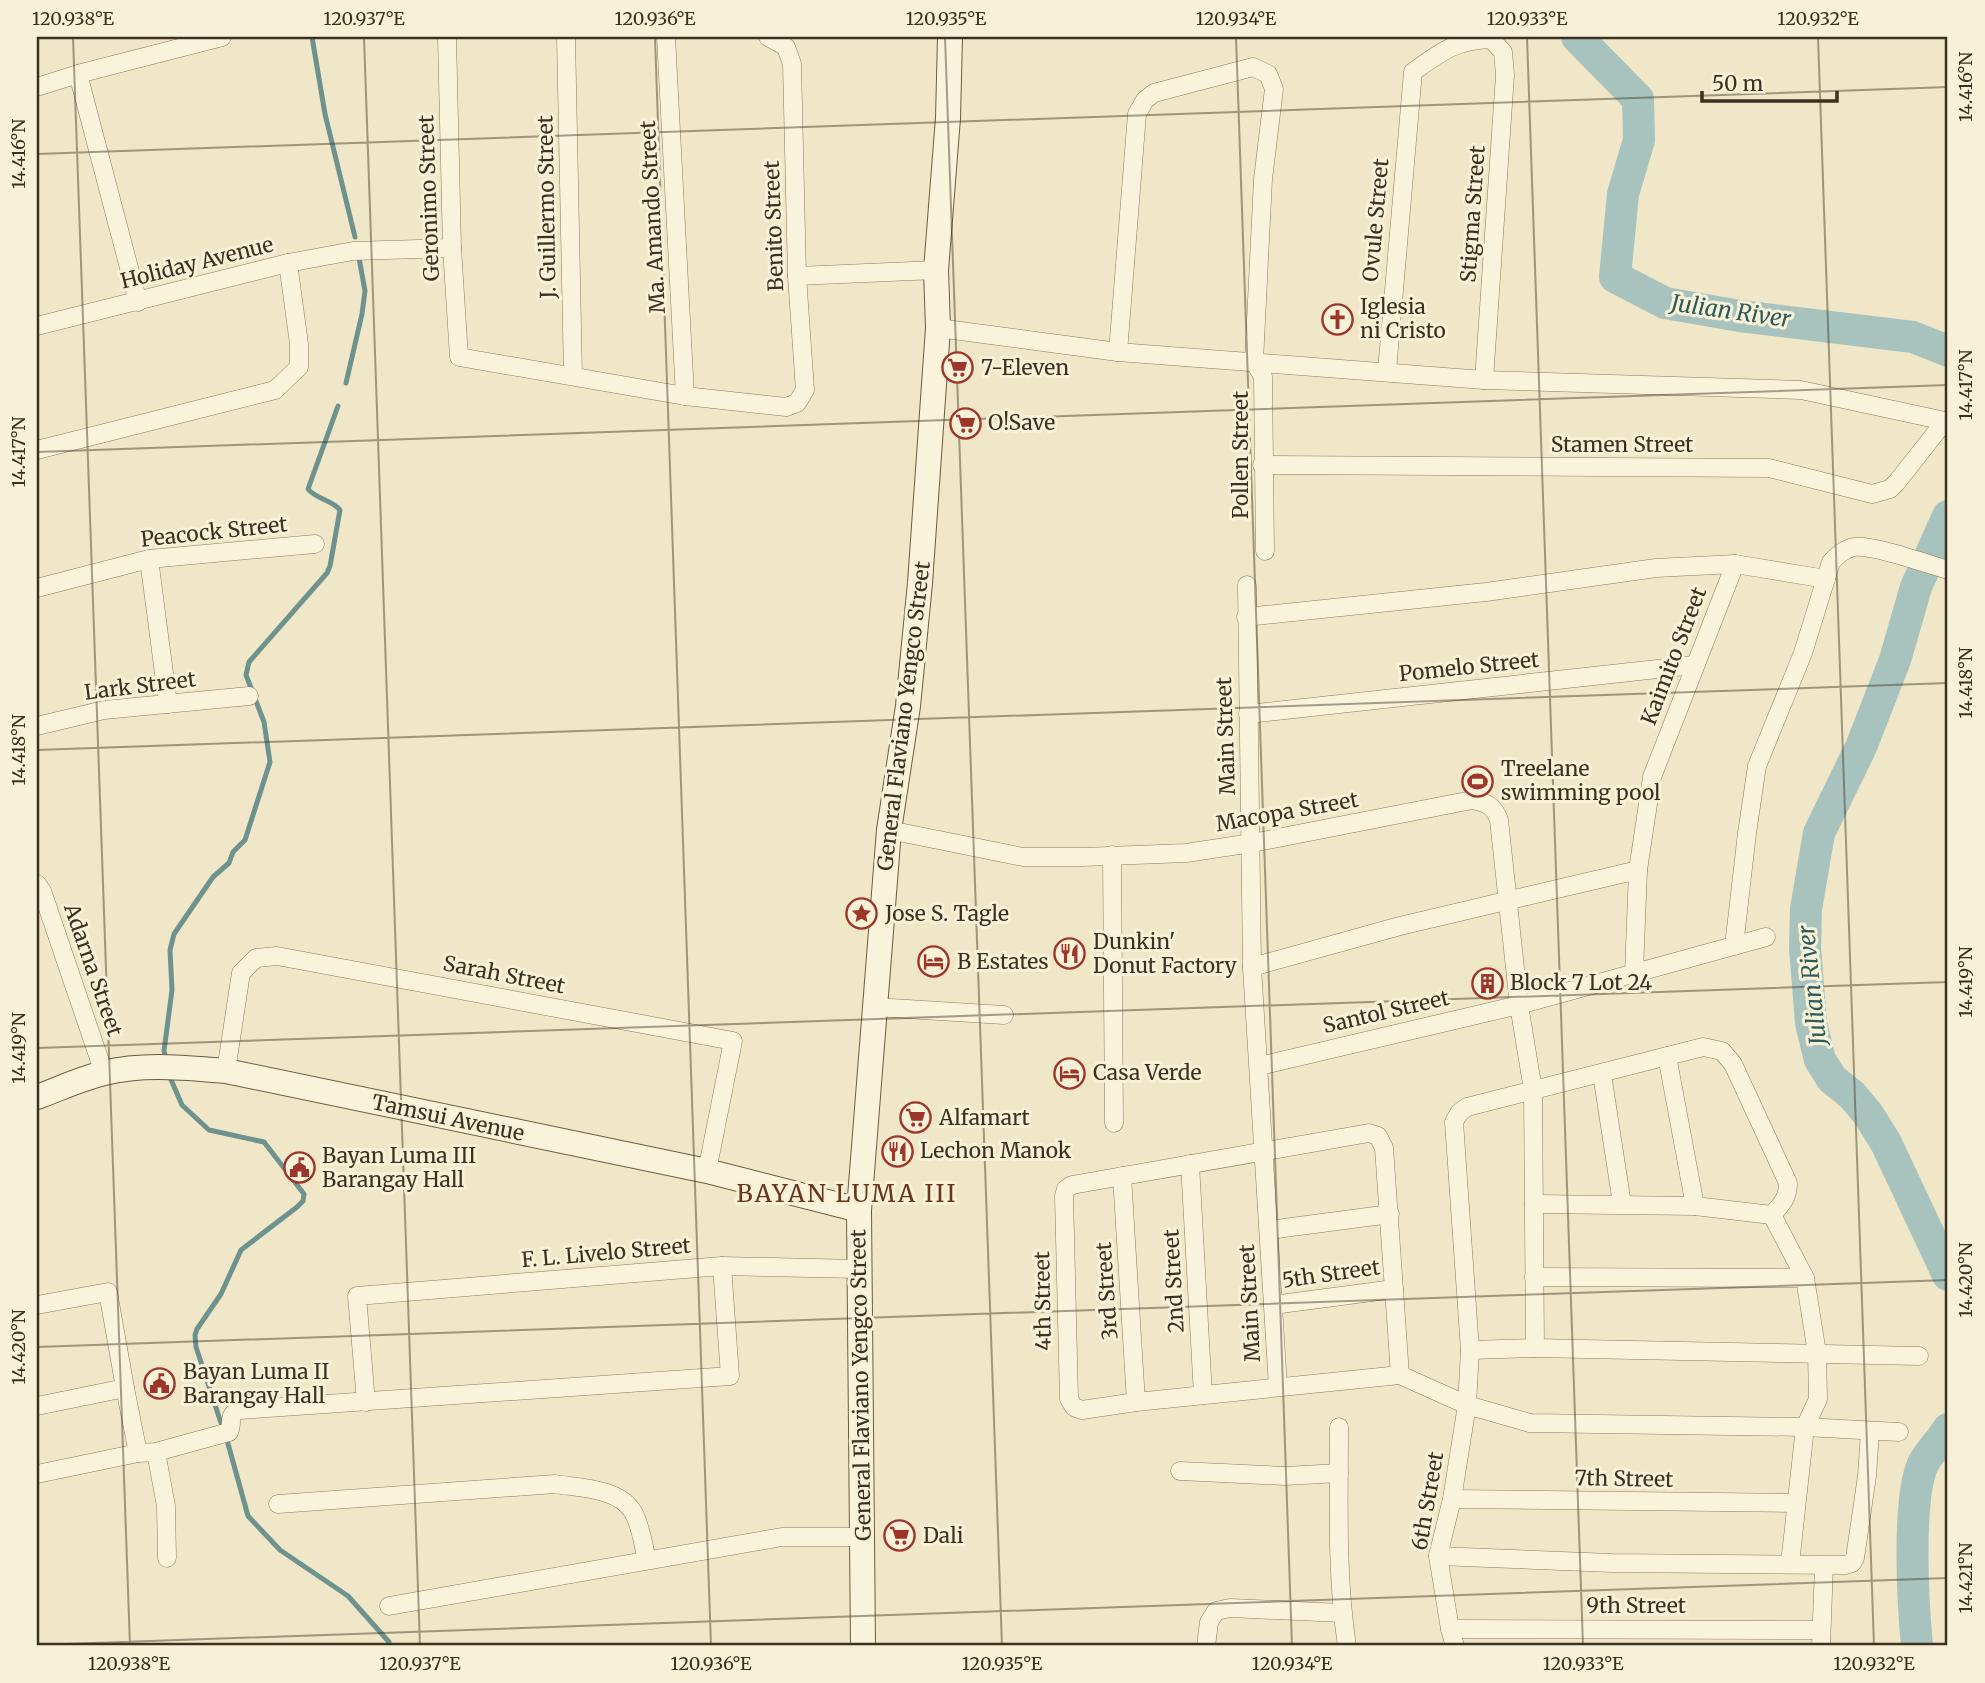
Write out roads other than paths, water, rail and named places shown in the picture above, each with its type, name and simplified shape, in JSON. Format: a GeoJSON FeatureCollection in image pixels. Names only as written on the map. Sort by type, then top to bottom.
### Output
{"type":"FeatureCollection","features":[{"type":"Feature","properties":{"kind":"main road","name":"General Flaviano Yengco Street"},"geometry":{"type":"LineString","coordinates":[[863,1646],[859,1210],[889,830],[908,706],[920,583],[938,328],[936,270],[948,118],[950,37]]}},
{"type":"Feature","properties":{"kind":"main road","name":"Tamsui Avenue"},"geometry":{"type":"LineString","coordinates":[[37,1097],[104,1073],[161,1066],[226,1071],[708,1171],[859,1210]]}},
{"type":"Feature","properties":{"kind":"street"},"geometry":{"type":"LineString","coordinates":[[37,88],[78,74],[222,37]]}},
{"type":"Feature","properties":{"kind":"street","name":"Geronimo Street"},"geometry":{"type":"LineString","coordinates":[[447,37],[452,248],[459,358],[573,376]]}},
{"type":"Feature","properties":{"kind":"street","name":"J. Guillermo Street"},"geometry":{"type":"LineString","coordinates":[[566,37],[573,376]]}},
{"type":"Feature","properties":{"kind":"street","name":"Ma. Amando Street"},"geometry":{"type":"LineString","coordinates":[[666,37],[685,396]]}},
{"type":"Feature","properties":{"kind":"street","name":"Benito Street"},"geometry":{"type":"LineString","coordinates":[[685,396],[786,407],[797,403],[805,390],[797,276],[792,64],[786,47],[768,37]]}},
{"type":"Feature","properties":{"kind":"street","name":"Ovule Street"},"geometry":{"type":"LineString","coordinates":[[1387,371],[1413,72],[1448,47],[1469,39],[1491,39],[1503,52]]}},
{"type":"Feature","properties":{"kind":"street","name":"Stigma Street"},"geometry":{"type":"LineString","coordinates":[[1484,380],[1505,75],[1503,52]]}},
{"type":"Feature","properties":{"kind":"street","name":"Pollen Street"},"geometry":{"type":"LineString","coordinates":[[1118,352],[1138,114],[1145,100],[1154,93],[1253,67],[1268,74],[1274,89],[1263,179],[1254,361],[1263,377],[1265,551]]}},
{"type":"Feature","properties":{"kind":"street"},"geometry":{"type":"LineString","coordinates":[[78,74],[138,302]]}},
{"type":"Feature","properties":{"kind":"street"},"geometry":{"type":"LineString","coordinates":[[288,263],[353,251],[452,248]]}},
{"type":"Feature","properties":{"kind":"street","name":"Holiday Avenue"},"geometry":{"type":"LineString","coordinates":[[37,326],[288,263],[299,344],[299,367],[275,390],[37,450]]}},
{"type":"Feature","properties":{"kind":"street"},"geometry":{"type":"LineString","coordinates":[[797,276],[936,270]]}},
{"type":"Feature","properties":{"kind":"street"},"geometry":{"type":"LineString","coordinates":[[938,328],[1118,352],[1484,380],[1801,390],[1947,423]]}},
{"type":"Feature","properties":{"kind":"street"},"geometry":{"type":"LineString","coordinates":[[573,376],[685,396]]}},
{"type":"Feature","properties":{"kind":"street","name":"Stamen Street"},"geometry":{"type":"LineString","coordinates":[[1262,465],[1769,468],[1862,492],[1881,493],[1897,482],[1947,423]]}},
{"type":"Feature","properties":{"kind":"street","name":"Peacock Street"},"geometry":{"type":"LineString","coordinates":[[37,588],[149,559],[315,544]]}},
{"type":"Feature","properties":{"kind":"street"},"geometry":{"type":"LineString","coordinates":[[1734,946],[1746,833],[1757,766],[1803,653],[1831,562],[1840,552],[1856,547],[1878,549],[1948,570]]}},
{"type":"Feature","properties":{"kind":"street"},"geometry":{"type":"LineString","coordinates":[[149,559],[167,704]]}},
{"type":"Feature","properties":{"kind":"street"},"geometry":{"type":"LineString","coordinates":[[1246,617],[1486,592],[1657,568],[1735,564],[1826,579]]}},
{"type":"Feature","properties":{"kind":"street","name":"Kaimito Street"},"geometry":{"type":"LineString","coordinates":[[1634,973],[1638,870],[1652,777],[1735,564]]}},
{"type":"Feature","properties":{"kind":"street","name":"Main Street"},"geometry":{"type":"LineString","coordinates":[[1247,585],[1252,967],[1278,1387],[1400,1375],[1467,1405],[1530,1423],[1805,1427],[1899,1432]]}},
{"type":"Feature","properties":{"kind":"street","name":"Pomelo Street"},"geometry":{"type":"LineString","coordinates":[[1248,713],[1694,665]]}},
{"type":"Feature","properties":{"kind":"street","name":"Lark Street"},"geometry":{"type":"LineString","coordinates":[[37,726],[104,710],[249,696]]}},
{"type":"Feature","properties":{"kind":"street","name":"Macopa Street"},"geometry":{"type":"LineString","coordinates":[[889,830],[1023,857],[1186,853],[1252,844],[1472,800],[1483,801],[1496,813],[1499,820],[1519,1005],[1533,1090],[1535,1348]]}},
{"type":"Feature","properties":{"kind":"street"},"geometry":{"type":"LineString","coordinates":[[1112,855],[1114,1123]]}},
{"type":"Feature","properties":{"kind":"street"},"geometry":{"type":"LineString","coordinates":[[1252,967],[1508,899],[1638,870]]}},
{"type":"Feature","properties":{"kind":"street","name":"Adarna Street"},"geometry":{"type":"LineString","coordinates":[[37,884],[42,891],[104,1073]]}},
{"type":"Feature","properties":{"kind":"street","name":"Santol Street"},"geometry":{"type":"LineString","coordinates":[[1259,1066],[1519,1005],[1766,937]]}},
{"type":"Feature","properties":{"kind":"street","name":"Sarah Street"},"geometry":{"type":"LineString","coordinates":[[226,1071],[241,973],[256,958],[278,956],[733,1041],[708,1171]]}},
{"type":"Feature","properties":{"kind":"street"},"geometry":{"type":"LineString","coordinates":[[875,1007],[1004,1015]]}},
{"type":"Feature","properties":{"kind":"street","name":"6th Street"},"geometry":{"type":"LineString","coordinates":[[1452,1638],[1438,1556],[1452,1499],[1467,1405],[1470,1350],[1454,1122],[1459,1113],[1467,1107],[1703,1047],[1722,1051],[1733,1064],[1788,1183],[1788,1194],[1784,1203],[1772,1214]]}},
{"type":"Feature","properties":{"kind":"street"},"geometry":{"type":"LineString","coordinates":[[1667,1056],[1695,1206]]}},
{"type":"Feature","properties":{"kind":"street"},"geometry":{"type":"LineString","coordinates":[[1602,1074],[1622,1204]]}},
{"type":"Feature","properties":{"kind":"street","name":"5th Street"},"geometry":{"type":"LineString","coordinates":[[1264,1151],[1369,1133],[1378,1136],[1384,1148],[1400,1375]]}},
{"type":"Feature","properties":{"kind":"street","name":"4th Street"},"geometry":{"type":"LineString","coordinates":[[1264,1151],[1072,1185],[1066,1189],[1063,1196],[1069,1399],[1074,1407],[1082,1410],[1278,1387]]}},
{"type":"Feature","properties":{"kind":"street","name":"2nd Street"},"geometry":{"type":"LineString","coordinates":[[1190,1164],[1203,1395]]}},
{"type":"Feature","properties":{"kind":"street","name":"3rd Street"},"geometry":{"type":"LineString","coordinates":[[1122,1176],[1136,1402]]}},
{"type":"Feature","properties":{"kind":"street"},"geometry":{"type":"LineString","coordinates":[[1534,1204],[1695,1206],[1772,1214],[1805,1278],[1817,1353],[1818,1399],[1805,1427],[1790,1564]]}},
{"type":"Feature","properties":{"kind":"street"},"geometry":{"type":"LineString","coordinates":[[1269,1230],[1390,1214]]}},
{"type":"Feature","properties":{"kind":"street"},"geometry":{"type":"LineString","coordinates":[[37,1474],[229,1432],[230,1417],[233,1412],[240,1410],[730,1376],[722,1266]]}},
{"type":"Feature","properties":{"kind":"street","name":"F. L. Livelo Street"},"geometry":{"type":"LineString","coordinates":[[366,1402],[357,1296],[722,1266],[859,1269]]}},
{"type":"Feature","properties":{"kind":"street"},"geometry":{"type":"LineString","coordinates":[[1534,1277],[1805,1278]]}},
{"type":"Feature","properties":{"kind":"street","name":"5th Street"},"geometry":{"type":"LineString","coordinates":[[1273,1305],[1394,1289]]}},
{"type":"Feature","properties":{"kind":"street"},"geometry":{"type":"LineString","coordinates":[[37,1305],[108,1292],[125,1388],[166,1506],[167,1558]]}},
{"type":"Feature","properties":{"kind":"street"},"geometry":{"type":"LineString","coordinates":[[1470,1350],[1535,1348],[1919,1356]]}},
{"type":"Feature","properties":{"kind":"street"},"geometry":{"type":"LineString","coordinates":[[37,1406],[125,1388]]}},
{"type":"Feature","properties":{"kind":"street"},"geometry":{"type":"LineString","coordinates":[[1339,1427],[1342,1613],[1347,1646]]}},
{"type":"Feature","properties":{"kind":"street"},"geometry":{"type":"LineString","coordinates":[[1438,1556],[1612,1563],[1825,1566],[1852,1563],[1855,1558],[1867,1476],[1870,1431]]}},
{"type":"Feature","properties":{"kind":"street"},"geometry":{"type":"LineString","coordinates":[[1180,1471],[1285,1476],[1339,1473]]}},
{"type":"Feature","properties":{"kind":"street"},"geometry":{"type":"LineString","coordinates":[[278,1504],[555,1484],[596,1491],[624,1500],[634,1513],[647,1560]]}},
{"type":"Feature","properties":{"kind":"street","name":"7th Street"},"geometry":{"type":"LineString","coordinates":[[1452,1499],[1795,1503]]}},
{"type":"Feature","properties":{"kind":"street"},"geometry":{"type":"LineString","coordinates":[[389,1606],[782,1537],[864,1537]]}},
{"type":"Feature","properties":{"kind":"street"},"geometry":{"type":"LineString","coordinates":[[1821,1638],[1825,1566]]}},
{"type":"Feature","properties":{"kind":"street"},"geometry":{"type":"LineString","coordinates":[[1206,1646],[1209,1622],[1216,1611],[1230,1608],[1342,1613]]}},
{"type":"Feature","properties":{"kind":"street"},"geometry":{"type":"LineString","coordinates":[[1518,1628],[1524,1646]]}},
{"type":"Feature","properties":{"kind":"street","name":"9th Street"},"geometry":{"type":"LineString","coordinates":[[1452,1638],[1518,1628],[1584,1628],[1767,1638],[1821,1638]]}},
{"type":"Feature","properties":{"kind":"street"},"geometry":{"type":"LineString","coordinates":[[1584,1628],[1589,1646]]}},
{"type":"Feature","properties":{"kind":"waterway"},"geometry":{"type":"LineString","coordinates":[[312,37],[325,114],[355,237]]}},
{"type":"Feature","properties":{"kind":"waterway","name":"Julian River"},"geometry":{"type":"LineString","coordinates":[[1577,37],[1638,99],[1639,140],[1623,194],[1615,277],[1665,303],[1740,316],[1913,337],[1948,351]]}},
{"type":"Feature","properties":{"kind":"waterway"},"geometry":{"type":"LineString","coordinates":[[346,383],[365,291],[359,258]]}},
{"type":"Feature","properties":{"kind":"waterway"},"geometry":{"type":"LineString","coordinates":[[166,1059],[164,1051],[172,990],[170,950],[174,934],[213,877],[229,863],[233,852],[245,840],[270,762],[264,722],[246,675],[249,662],[327,573],[330,566],[340,510],[308,489],[338,406]]}},
{"type":"Feature","properties":{"kind":"waterway","name":"Julian River"},"geometry":{"type":"LineString","coordinates":[[1948,516],[1916,587],[1895,660],[1861,747],[1819,833],[1806,909],[1805,948],[1811,1023],[1820,1060],[1832,1079],[1852,1095],[1868,1114],[1886,1143],[1948,1275]]}},
{"type":"Feature","properties":{"kind":"waterway"},"geometry":{"type":"LineString","coordinates":[[169,1075],[182,1105],[209,1130],[264,1142],[304,1194],[303,1201],[297,1207],[241,1250],[221,1294],[197,1329],[196,1347],[222,1426]]}},
{"type":"Feature","properties":{"kind":"waterway","name":"Julian River"},"geometry":{"type":"LineString","coordinates":[[1917,1646],[1912,1553],[1918,1480],[1928,1455],[1948,1429]]}},
{"type":"Feature","properties":{"kind":"waterway"},"geometry":{"type":"LineString","coordinates":[[227,1440],[248,1516],[280,1550],[348,1596],[389,1642]]}},
{"type":"Feature","properties":{"kind":"place","name":"Iglesia ni Cristo"},"geometry":{"type":"Point","coordinates":[1337,319]}},
{"type":"Feature","properties":{"kind":"place","name":"7-Eleven"},"geometry":{"type":"Point","coordinates":[958,368]}},
{"type":"Feature","properties":{"kind":"place","name":"O!Save"},"geometry":{"type":"Point","coordinates":[965,423]}},
{"type":"Feature","properties":{"kind":"place","name":"Treelane swimming pool"},"geometry":{"type":"Point","coordinates":[1478,781]}},
{"type":"Feature","properties":{"kind":"place","name":"Jose S. Tagle"},"geometry":{"type":"Point","coordinates":[862,914]}},
{"type":"Feature","properties":{"kind":"place","name":"Dunkin' Donut Factory"},"geometry":{"type":"Point","coordinates":[1070,954]}},
{"type":"Feature","properties":{"kind":"place","name":"B Estates"},"geometry":{"type":"Point","coordinates":[934,962]}},
{"type":"Feature","properties":{"kind":"place","name":"Block 7 Lot 24"},"geometry":{"type":"Point","coordinates":[1487,983]}},
{"type":"Feature","properties":{"kind":"place","name":"Casa Verde"},"geometry":{"type":"Point","coordinates":[1070,1073]}},
{"type":"Feature","properties":{"kind":"place","name":"Alfamart"},"geometry":{"type":"Point","coordinates":[916,1118]}},
{"type":"Feature","properties":{"kind":"place","name":"Lechon Manok"},"geometry":{"type":"Point","coordinates":[897,1151]}},
{"type":"Feature","properties":{"kind":"place","name":"Bayan Luma III Barangay Hall"},"geometry":{"type":"Point","coordinates":[299,1168]}},
{"type":"Feature","properties":{"kind":"place","name":"Bayan Luma II Barangay Hall"},"geometry":{"type":"Point","coordinates":[160,1384]}},
{"type":"Feature","properties":{"kind":"place","name":"Dali"},"geometry":{"type":"Point","coordinates":[900,1536]}},
{"type":"Feature","properties":{"kind":"district","name":"BAYAN LUMA III"},"geometry":{"type":"Point","coordinates":[847,1194]}}]}
